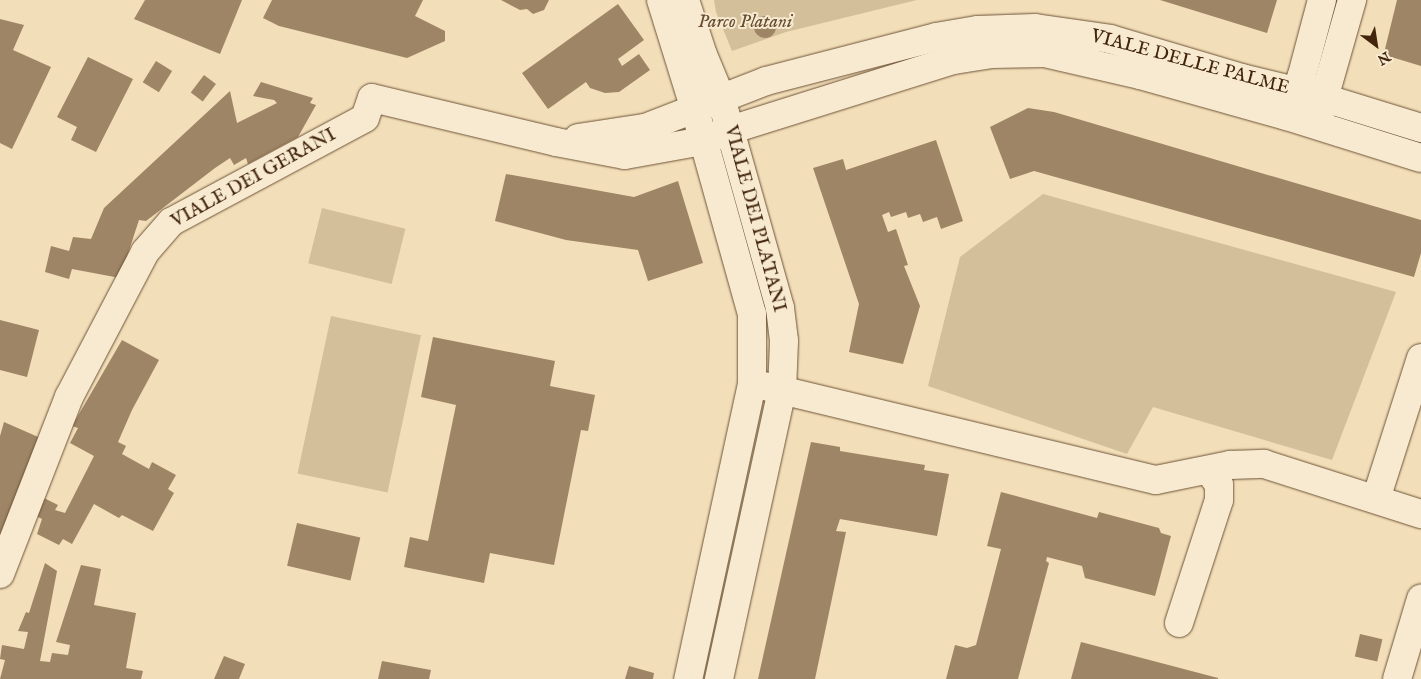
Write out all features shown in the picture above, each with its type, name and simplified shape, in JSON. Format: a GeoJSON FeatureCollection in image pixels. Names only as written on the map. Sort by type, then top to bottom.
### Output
{"type":"FeatureCollection","features":[{"type":"Feature","properties":{"kind":"street","name":"VIALE DEI PLATANI"},"geometry":{"type":"LineString","coordinates":[[661,0],[695,110],[752,314],[752,384],[688,679]]}},
{"type":"Feature","properties":{"kind":"street","name":"VIALE DEI PLATANI"},"geometry":{"type":"LineString","coordinates":[[686,0],[703,55],[721,98],[780,308],[784,341],[782,390],[719,679]]}},
{"type":"Feature","properties":{"kind":"street"},"geometry":{"type":"LineString","coordinates":[[1287,116],[1297,91],[1322,0]]}},
{"type":"Feature","properties":{"kind":"street"},"geometry":{"type":"LineString","coordinates":[[1317,125],[1352,0]]}},
{"type":"Feature","properties":{"kind":"street","name":"VIALE DELLE PALME"},"geometry":{"type":"LineString","coordinates":[[695,110],[766,81],[936,37],[978,30],[1035,28],[1110,38],[1242,78],[1324,98],[1421,128]]}},
{"type":"Feature","properties":{"kind":"street","name":"VIALE DELLE PALME"},"geometry":{"type":"LineString","coordinates":[[730,130],[954,60],[1009,54],[1045,53],[1140,75],[1287,116],[1421,158]]}},
{"type":"Feature","properties":{"kind":"street","name":"VIALE DEI GERANI"},"geometry":{"type":"LineString","coordinates":[[0,574],[69,397],[145,252],[171,222],[365,118],[372,98],[556,142],[625,155],[703,141],[730,130]]}},
{"type":"Feature","properties":{"kind":"street","name":"VIALE DEI GERANI"},"geometry":{"type":"LineString","coordinates":[[556,142],[645,128],[695,110]]}},
{"type":"Feature","properties":{"kind":"street"},"geometry":{"type":"LineString","coordinates":[[1376,499],[1421,358]]}},
{"type":"Feature","properties":{"kind":"street"},"geometry":{"type":"LineString","coordinates":[[752,384],[1156,480],[1230,465],[1264,464],[1421,514]]}},
{"type":"Feature","properties":{"kind":"street"},"geometry":{"type":"LineString","coordinates":[[1180,623],[1220,500],[1219,485],[1209,470]]}},
{"type":"Feature","properties":{"kind":"street"},"geometry":{"type":"LineString","coordinates":[[1398,679],[1421,599]]}},
{"type":"Feature","properties":{"kind":"green space","name":"Parco Platani"},"geometry":{"type":"Polygon","coordinates":[[[714,0],[917,0],[786,32],[732,51],[716,12],[714,0]]]}},
{"type":"Feature","properties":{"kind":"green space"},"geometry":{"type":"Polygon","coordinates":[[[1043,194],[1396,292],[1332,460],[1153,407],[1127,454],[928,386],[960,257],[1043,194]]]}},
{"type":"Feature","properties":{"kind":"green space"},"geometry":{"type":"Polygon","coordinates":[[[322,208],[405,229],[392,284],[308,263],[322,208]]]}},
{"type":"Feature","properties":{"kind":"green space"},"geometry":{"type":"Polygon","coordinates":[[[331,316],[421,335],[388,493],[298,473],[331,316]]]}},
{"type":"Feature","properties":{"kind":"building"},"geometry":{"type":"Polygon","coordinates":[[[145,0],[242,0],[220,54],[134,19],[145,0]]]}},
{"type":"Feature","properties":{"kind":"building"},"geometry":{"type":"Polygon","coordinates":[[[272,0],[423,0],[415,16],[445,31],[445,41],[407,58],[279,26],[263,18],[272,0]]]}},
{"type":"Feature","properties":{"kind":"building"},"geometry":{"type":"Polygon","coordinates":[[[501,0],[549,0],[544,10],[533,14],[527,9],[520,10],[501,0]]]}},
{"type":"Feature","properties":{"kind":"building"},"geometry":{"type":"Polygon","coordinates":[[[1160,0],[1277,0],[1267,33],[1160,0]]]}},
{"type":"Feature","properties":{"kind":"building"},"geometry":{"type":"Polygon","coordinates":[[[1397,0],[1421,0],[1421,66],[1388,56],[1385,49],[1397,0]]]}},
{"type":"Feature","properties":{"kind":"building"},"geometry":{"type":"Polygon","coordinates":[[[618,4],[644,40],[618,59],[622,66],[639,54],[650,70],[619,92],[605,93],[590,88],[586,82],[548,109],[522,73],[618,4]]]}},
{"type":"Feature","properties":{"kind":"building"},"geometry":{"type":"Polygon","coordinates":[[[765,16],[773,19],[776,27],[773,35],[765,38],[757,35],[754,27],[757,19],[765,16]]]}},
{"type":"Feature","properties":{"kind":"building"},"geometry":{"type":"Polygon","coordinates":[[[0,19],[24,25],[13,50],[51,67],[12,149],[0,143],[0,19]]]}},
{"type":"Feature","properties":{"kind":"building"},"geometry":{"type":"Polygon","coordinates":[[[88,57],[133,79],[96,152],[71,140],[77,127],[57,117],[88,57]]]}},
{"type":"Feature","properties":{"kind":"building"},"geometry":{"type":"Polygon","coordinates":[[[156,61],[172,71],[159,92],[143,82],[156,61]]]}},
{"type":"Feature","properties":{"kind":"building"},"geometry":{"type":"Polygon","coordinates":[[[204,75],[216,84],[203,102],[191,93],[204,75]]]}},
{"type":"Feature","properties":{"kind":"building"},"geometry":{"type":"Polygon","coordinates":[[[261,82],[313,98],[310,103],[316,105],[298,137],[248,164],[246,158],[234,165],[230,158],[146,221],[139,220],[120,278],[72,269],[69,279],[45,272],[51,246],[69,251],[73,237],[91,239],[104,208],[230,91],[237,123],[277,103],[274,100],[253,96],[261,82]]]}},
{"type":"Feature","properties":{"kind":"building"},"geometry":{"type":"Polygon","coordinates":[[[1028,108],[1054,112],[1421,220],[1421,253],[1414,277],[1034,171],[1010,179],[990,127],[1028,108]]]}},
{"type":"Feature","properties":{"kind":"building"},"geometry":{"type":"Polygon","coordinates":[[[936,140],[963,221],[941,229],[937,217],[923,222],[920,214],[908,218],[906,212],[891,217],[889,212],[882,215],[888,232],[896,229],[908,265],[904,266],[920,306],[903,364],[849,352],[859,304],[813,168],[843,159],[846,170],[936,140]]]}},
{"type":"Feature","properties":{"kind":"building"},"geometry":{"type":"Polygon","coordinates":[[[506,174],[634,197],[678,181],[703,263],[648,281],[638,250],[566,240],[495,221],[506,174]]]}},
{"type":"Feature","properties":{"kind":"building"},"geometry":{"type":"Polygon","coordinates":[[[0,320],[39,330],[27,377],[0,370],[0,320]]]}},
{"type":"Feature","properties":{"kind":"building"},"geometry":{"type":"Polygon","coordinates":[[[433,337],[555,361],[550,386],[595,395],[588,431],[581,430],[554,565],[490,553],[484,583],[404,567],[410,537],[428,541],[456,405],[421,397],[433,337]]]}},
{"type":"Feature","properties":{"kind":"building"},"geometry":{"type":"Polygon","coordinates":[[[122,340],[159,360],[132,410],[118,442],[126,446],[122,454],[149,469],[152,462],[176,475],[168,489],[174,493],[153,531],[122,515],[119,518],[94,504],[72,544],[63,539],[59,545],[37,534],[42,519],[34,515],[44,498],[58,505],[55,510],[65,513],[94,456],[70,443],[78,428],[72,426],[122,340]]]}},
{"type":"Feature","properties":{"kind":"building"},"geometry":{"type":"Polygon","coordinates":[[[4,422],[45,440],[0,543],[0,436],[4,422]]]}},
{"type":"Feature","properties":{"kind":"building"},"geometry":{"type":"Polygon","coordinates":[[[811,442],[840,447],[840,451],[925,465],[924,470],[949,474],[937,536],[840,519],[836,531],[846,532],[815,679],[758,679],[811,442]]]}},
{"type":"Feature","properties":{"kind":"building"},"geometry":{"type":"Polygon","coordinates":[[[1001,492],[1097,518],[1099,512],[1159,528],[1161,533],[1171,536],[1155,596],[1085,578],[1082,566],[1047,557],[1046,561],[1049,563],[1018,679],[946,679],[955,645],[967,648],[976,645],[1001,549],[987,546],[1001,492]]]}},
{"type":"Feature","properties":{"kind":"building"},"geometry":{"type":"Polygon","coordinates":[[[297,523],[360,538],[350,580],[287,566],[297,523]]]}},
{"type":"Feature","properties":{"kind":"building"},"geometry":{"type":"Polygon","coordinates":[[[45,563],[57,571],[40,661],[50,662],[52,653],[68,655],[70,645],[56,642],[81,565],[101,569],[94,605],[136,613],[126,668],[143,671],[141,679],[0,679],[5,660],[0,659],[2,645],[24,649],[28,632],[18,631],[26,612],[29,613],[45,563]]]}},
{"type":"Feature","properties":{"kind":"building"},"geometry":{"type":"Polygon","coordinates":[[[1360,634],[1382,639],[1377,662],[1355,656],[1360,634]]]}},
{"type":"Feature","properties":{"kind":"building"},"geometry":{"type":"Polygon","coordinates":[[[1081,642],[1218,678],[1218,679],[1071,679],[1081,642]]]}},
{"type":"Feature","properties":{"kind":"building"},"geometry":{"type":"Polygon","coordinates":[[[224,656],[245,664],[239,679],[214,679],[224,656]]]}},
{"type":"Feature","properties":{"kind":"building"},"geometry":{"type":"Polygon","coordinates":[[[382,661],[431,670],[429,679],[378,679],[382,661]]]}},
{"type":"Feature","properties":{"kind":"building"},"geometry":{"type":"Polygon","coordinates":[[[629,666],[654,673],[653,679],[625,679],[629,666]]]}}]}
